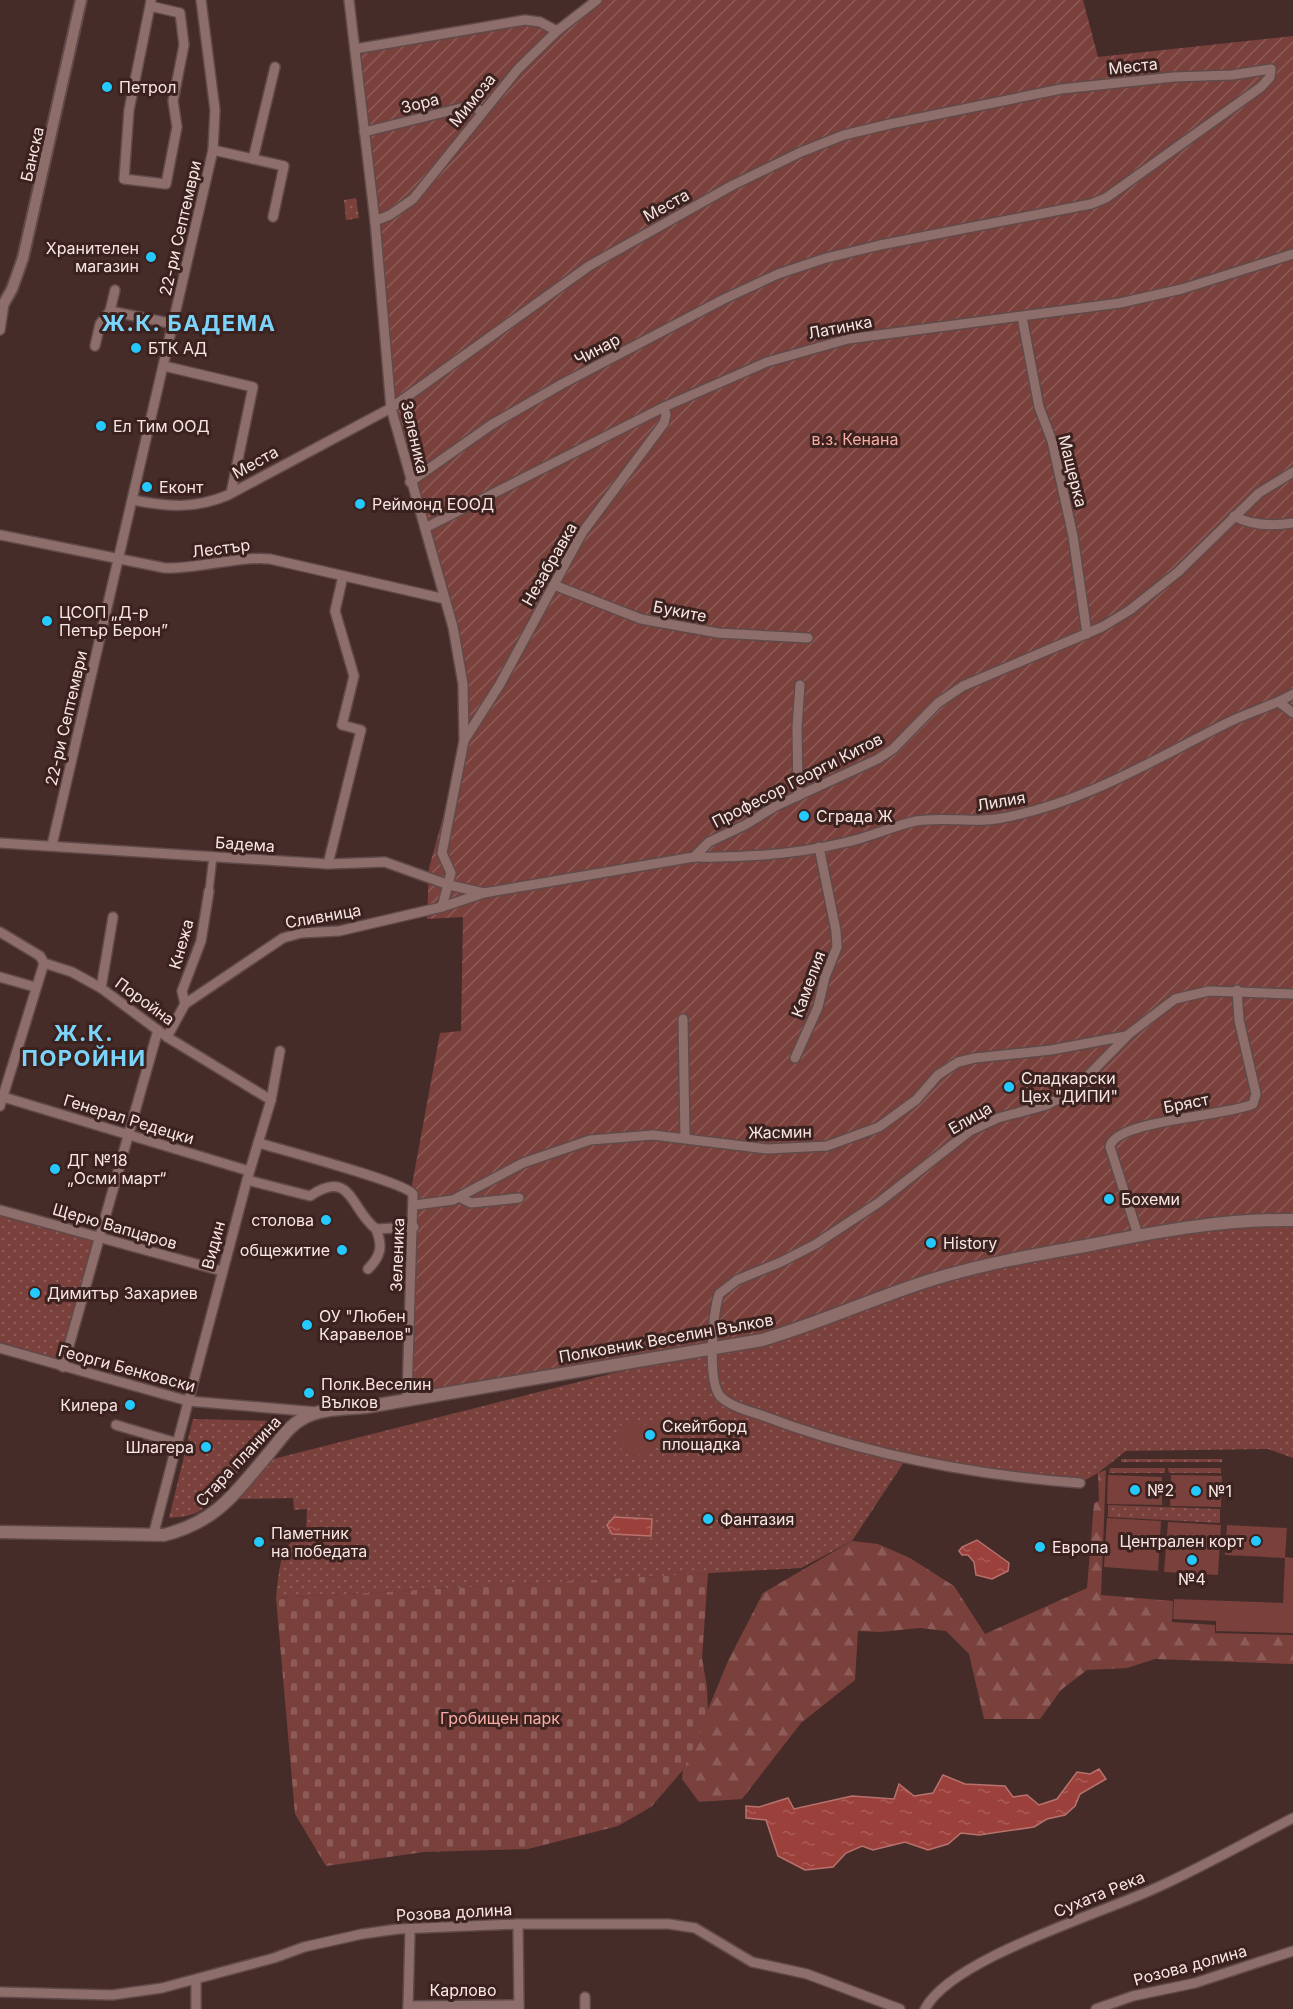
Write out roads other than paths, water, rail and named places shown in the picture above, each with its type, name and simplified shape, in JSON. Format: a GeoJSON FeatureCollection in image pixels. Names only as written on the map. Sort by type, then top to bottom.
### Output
{"type":"FeatureCollection","features":[{"type":"Feature","properties":{"kind":"main road","name":"Полковник Веселин Вълков"},"geometry":{"type":"LineString","coordinates":[[321,1412],[366,1407],[713,1348],[794,1331],[890,1293],[960,1271],[1138,1235],[1211,1224],[1293,1220]]}},
{"type":"Feature","properties":{"kind":"main road","name":"Стара планина"},"geometry":{"type":"LineString","coordinates":[[0,1532],[153,1536],[188,1529],[204,1521],[230,1498],[288,1431],[302,1419],[321,1412]]}},
{"type":"Feature","properties":{"kind":"street","name":"Банска"},"geometry":{"type":"LineString","coordinates":[[2,307],[23,258],[81,0]]}},
{"type":"Feature","properties":{"kind":"street","name":"22-ри Септември"},"geometry":{"type":"LineString","coordinates":[[52,845],[213,150],[215,111],[201,0]]}},
{"type":"Feature","properties":{"kind":"street","name":"Зеленика"},"geometry":{"type":"LineString","coordinates":[[349,0],[375,221],[391,408],[460,656],[464,741],[442,853],[451,873],[449,885],[442,899],[442,907]]}},
{"type":"Feature","properties":{"kind":"street","name":"Мимоза"},"geometry":{"type":"LineString","coordinates":[[375,221],[390,215],[413,199],[518,69],[557,31],[597,0]]}},
{"type":"Feature","properties":{"kind":"street"},"geometry":{"type":"LineString","coordinates":[[150,3],[180,13],[184,45],[173,101],[177,127],[166,184],[124,179],[129,110],[150,3]]}},
{"type":"Feature","properties":{"kind":"street"},"geometry":{"type":"LineString","coordinates":[[355,49],[525,20],[540,22],[557,31]]}},
{"type":"Feature","properties":{"kind":"street"},"geometry":{"type":"LineString","coordinates":[[253,159],[274,67]]}},
{"type":"Feature","properties":{"kind":"street","name":"Чинар"},"geometry":{"type":"LineString","coordinates":[[410,482],[491,425],[562,384],[724,299],[808,264],[909,239],[1091,204],[1122,188],[1261,87],[1270,77],[1271,69]]}},
{"type":"Feature","properties":{"kind":"street","name":"Места"},"geometry":{"type":"LineString","coordinates":[[133,500],[186,507],[213,501],[231,493],[391,408],[581,271],[733,185],[801,152],[844,135],[1061,89],[1174,77],[1232,75],[1271,69]]}},
{"type":"Feature","properties":{"kind":"street","name":"Зора"},"geometry":{"type":"LineString","coordinates":[[364,132],[460,108],[473,107],[482,111]]}},
{"type":"Feature","properties":{"kind":"street"},"geometry":{"type":"LineString","coordinates":[[213,150],[284,166],[273,217]]}},
{"type":"Feature","properties":{"kind":"street","name":"Латинка"},"geometry":{"type":"LineString","coordinates":[[425,528],[664,407],[767,362],[806,349],[848,339],[1120,303],[1172,291],[1293,254]]}},
{"type":"Feature","properties":{"kind":"street"},"geometry":{"type":"LineString","coordinates":[[95,346],[100,324],[110,310],[115,290]]}},
{"type":"Feature","properties":{"kind":"street"},"geometry":{"type":"LineString","coordinates":[[0,330],[2,307]]}},
{"type":"Feature","properties":{"kind":"street"},"geometry":{"type":"LineString","coordinates":[[110,310],[174,324]]}},
{"type":"Feature","properties":{"kind":"street","name":"Мащерка"},"geometry":{"type":"LineString","coordinates":[[1022,317],[1039,407],[1052,441],[1073,536],[1087,634]]}},
{"type":"Feature","properties":{"kind":"street"},"geometry":{"type":"LineString","coordinates":[[164,366],[253,387],[231,493]]}},
{"type":"Feature","properties":{"kind":"street","name":"Незабравка"},"geometry":{"type":"LineString","coordinates":[[464,741],[500,684],[582,533],[664,423],[666,415],[664,407]]}},
{"type":"Feature","properties":{"kind":"street","name":"Професор Георги Китов"},"geometry":{"type":"LineString","coordinates":[[694,857],[709,842],[886,754],[931,709],[957,689],[1087,634],[1130,610],[1161,586],[1268,486],[1293,472]]}},
{"type":"Feature","properties":{"kind":"street"},"geometry":{"type":"LineString","coordinates":[[1234,516],[1257,524],[1293,523]]}},
{"type":"Feature","properties":{"kind":"street","name":"Лестър"},"geometry":{"type":"LineString","coordinates":[[0,535],[119,560],[182,568],[258,558],[445,599]]}},
{"type":"Feature","properties":{"kind":"street"},"geometry":{"type":"LineString","coordinates":[[328,864],[361,730],[342,725],[354,676],[335,611],[343,576]]}},
{"type":"Feature","properties":{"kind":"street","name":"Буките"},"geometry":{"type":"LineString","coordinates":[[554,585],[641,618],[718,633],[808,638]]}},
{"type":"Feature","properties":{"kind":"street"},"geometry":{"type":"LineString","coordinates":[[798,796],[797,727],[800,685]]}},
{"type":"Feature","properties":{"kind":"street","name":"Лилия"},"geometry":{"type":"LineString","coordinates":[[694,857],[725,858],[819,848],[849,842],[915,821],[932,819],[988,821],[1072,800],[1120,779],[1227,723],[1293,694]]}},
{"type":"Feature","properties":{"kind":"street"},"geometry":{"type":"LineString","coordinates":[[1279,702],[1293,713]]}},
{"type":"Feature","properties":{"kind":"street","name":"Бадема"},"geometry":{"type":"LineString","coordinates":[[0,843],[328,864],[385,862],[449,885],[484,893]]}},
{"type":"Feature","properties":{"kind":"street","name":"Камелия"},"geometry":{"type":"LineString","coordinates":[[795,1058],[818,1007],[825,977],[837,947],[836,931],[819,848]]}},
{"type":"Feature","properties":{"kind":"street"},"geometry":{"type":"LineString","coordinates":[[209,891],[213,856]]}},
{"type":"Feature","properties":{"kind":"street"},"geometry":{"type":"LineString","coordinates":[[484,893],[694,857]]}},
{"type":"Feature","properties":{"kind":"street","name":"Кнежа"},"geometry":{"type":"LineString","coordinates":[[185,1004],[182,991],[201,941],[209,891]]}},
{"type":"Feature","properties":{"kind":"street","name":"Сливница"},"geometry":{"type":"LineString","coordinates":[[167,1036],[185,1004],[283,938],[301,933],[339,930],[442,907],[484,893]]}},
{"type":"Feature","properties":{"kind":"street"},"geometry":{"type":"LineString","coordinates":[[101,988],[113,917]]}},
{"type":"Feature","properties":{"kind":"street","name":"Поройна"},"geometry":{"type":"LineString","coordinates":[[0,932],[40,956],[44,963],[72,972],[101,988],[167,1036],[271,1100]]}},
{"type":"Feature","properties":{"kind":"street"},"geometry":{"type":"LineString","coordinates":[[1,1100],[44,963]]}},
{"type":"Feature","properties":{"kind":"street"},"geometry":{"type":"LineString","coordinates":[[0,977],[35,987]]}},
{"type":"Feature","properties":{"kind":"street","name":"Елица"},"geometry":{"type":"LineString","coordinates":[[1080,1483],[1032,1480],[906,1458],[777,1421],[720,1396],[714,1382],[713,1348],[717,1300],[728,1285],[816,1244],[907,1183],[970,1131],[998,1118],[1047,1105],[1067,1095],[1129,1034],[1175,999],[1202,992],[1237,990],[1293,994]]}},
{"type":"Feature","properties":{"kind":"street","name":"Бряст"},"geometry":{"type":"LineString","coordinates":[[1138,1235],[1110,1147],[1111,1141],[1115,1136],[1138,1128],[1253,1104],[1256,1094],[1239,1020],[1237,990]]}},
{"type":"Feature","properties":{"kind":"street"},"geometry":{"type":"LineString","coordinates":[[683,1018],[685,1138]]}},
{"type":"Feature","properties":{"kind":"street"},"geometry":{"type":"LineString","coordinates":[[63,1367],[158,1030]]}},
{"type":"Feature","properties":{"kind":"street","name":"Жасмин"},"geometry":{"type":"LineString","coordinates":[[415,1205],[443,1203],[530,1160],[590,1140],[653,1135],[767,1149],[827,1146],[879,1127],[916,1100],[938,1075],[958,1062],[1107,1041],[1129,1034]]}},
{"type":"Feature","properties":{"kind":"street","name":"Видин"},"geometry":{"type":"LineString","coordinates":[[153,1536],[222,1271],[248,1176],[260,1143],[280,1051]]}},
{"type":"Feature","properties":{"kind":"street","name":"Генерал Редецки"},"geometry":{"type":"LineString","coordinates":[[1,1100],[128,1134],[310,1196],[325,1186],[339,1186],[349,1194],[376,1229]]}},
{"type":"Feature","properties":{"kind":"street","name":"Зеленика"},"geometry":{"type":"LineString","coordinates":[[260,1143],[406,1189],[413,1194],[415,1205],[407,1399]]}},
{"type":"Feature","properties":{"kind":"street"},"geometry":{"type":"LineString","coordinates":[[459,1197],[471,1203],[519,1198]]}},
{"type":"Feature","properties":{"kind":"street","name":"Щерю Вапцаров"},"geometry":{"type":"LineString","coordinates":[[0,1210],[222,1271]]}},
{"type":"Feature","properties":{"kind":"street"},"geometry":{"type":"LineString","coordinates":[[368,1269],[378,1259],[382,1244],[376,1229],[414,1227]]}},
{"type":"Feature","properties":{"kind":"street","name":"Георги Бенковски"},"geometry":{"type":"LineString","coordinates":[[0,1348],[188,1401],[321,1412]]}},
{"type":"Feature","properties":{"kind":"street"},"geometry":{"type":"LineString","coordinates":[[116,1425],[176,1447]]}},
{"type":"Feature","properties":{"kind":"street","name":"Сухата Река"},"geometry":{"type":"LineString","coordinates":[[925,2009],[930,2000],[976,1965],[1053,1929],[1120,1905],[1293,1818]]}},
{"type":"Feature","properties":{"kind":"street"},"geometry":{"type":"LineString","coordinates":[[518,1924],[519,2007]]}},
{"type":"Feature","properties":{"kind":"street","name":"Розова долина"},"geometry":{"type":"LineString","coordinates":[[0,1992],[112,1995],[162,1988],[304,1947],[362,1934],[410,1929],[518,1924],[669,1924],[695,1928],[752,1962],[807,1974],[895,2008]]}},
{"type":"Feature","properties":{"kind":"street"},"geometry":{"type":"LineString","coordinates":[[408,2007],[410,1929]]}},
{"type":"Feature","properties":{"kind":"street","name":"Розова долина"},"geometry":{"type":"LineString","coordinates":[[1096,2009],[1133,1996],[1195,1983],[1293,1951]]}},
{"type":"Feature","properties":{"kind":"street"},"geometry":{"type":"LineString","coordinates":[[196,1980],[196,2009]]}},
{"type":"Feature","properties":{"kind":"street"},"geometry":{"type":"LineString","coordinates":[[585,1997],[585,2009]]}},
{"type":"Feature","properties":{"kind":"street","name":"Карлово"},"geometry":{"type":"LineString","coordinates":[[408,2007],[519,2007]]}},
{"type":"Feature","properties":{"kind":"water"},"geometry":{"type":"Polygon","coordinates":[[[614,1517],[652,1519],[651,1536],[612,1534],[607,1525],[614,1517]]]}},
{"type":"Feature","properties":{"kind":"water"},"geometry":{"type":"Polygon","coordinates":[[[977,1540],[1009,1563],[1008,1571],[992,1579],[976,1575],[974,1562],[968,1555],[962,1555],[959,1551],[962,1547],[977,1540]]]}},
{"type":"Feature","properties":{"kind":"water"},"geometry":{"type":"Polygon","coordinates":[[[1099,1769],[1106,1779],[1080,1794],[1075,1806],[1065,1815],[1047,1819],[1034,1827],[979,1835],[961,1833],[948,1844],[928,1850],[905,1842],[873,1850],[862,1846],[846,1853],[833,1867],[805,1870],[778,1856],[766,1820],[746,1818],[746,1806],[759,1807],[788,1798],[794,1809],[852,1796],[894,1799],[899,1784],[914,1796],[933,1793],[943,1775],[965,1784],[1005,1786],[1013,1797],[1027,1795],[1039,1805],[1057,1799],[1077,1772],[1090,1774],[1099,1769]]]}},
{"type":"Feature","properties":{"kind":"place","name":"Петрол"},"geometry":{"type":"Point","coordinates":[107,87]}},
{"type":"Feature","properties":{"kind":"place","name":"Хранителен магазин"},"geometry":{"type":"Point","coordinates":[151,257]}},
{"type":"Feature","properties":{"kind":"place","name":"БТК АД"},"geometry":{"type":"Point","coordinates":[136,348]}},
{"type":"Feature","properties":{"kind":"place","name":"Ел Тим ООД"},"geometry":{"type":"Point","coordinates":[101,426]}},
{"type":"Feature","properties":{"kind":"place","name":"Еконт"},"geometry":{"type":"Point","coordinates":[147,487]}},
{"type":"Feature","properties":{"kind":"place","name":"Реймонд ЕООД"},"geometry":{"type":"Point","coordinates":[360,504]}},
{"type":"Feature","properties":{"kind":"place","name":"ЦСОП „Д-р Петър Берон”"},"geometry":{"type":"Point","coordinates":[47,621]}},
{"type":"Feature","properties":{"kind":"place","name":"Сграда Ж"},"geometry":{"type":"Point","coordinates":[804,816]}},
{"type":"Feature","properties":{"kind":"place","name":"Сладкарски Цех \"ДИПИ\""},"geometry":{"type":"Point","coordinates":[1009,1087]}},
{"type":"Feature","properties":{"kind":"place","name":"ДГ №18 „Осми март“"},"geometry":{"type":"Point","coordinates":[55,1169]}},
{"type":"Feature","properties":{"kind":"place","name":"Бохеми"},"geometry":{"type":"Point","coordinates":[1109,1199]}},
{"type":"Feature","properties":{"kind":"place","name":"столова"},"geometry":{"type":"Point","coordinates":[326,1220]}},
{"type":"Feature","properties":{"kind":"place","name":"History"},"geometry":{"type":"Point","coordinates":[931,1243]}},
{"type":"Feature","properties":{"kind":"place","name":"общежитие"},"geometry":{"type":"Point","coordinates":[342,1250]}},
{"type":"Feature","properties":{"kind":"place","name":"Димитър Захариев"},"geometry":{"type":"Point","coordinates":[35,1293]}},
{"type":"Feature","properties":{"kind":"place","name":"ОУ \"Любен Каравелов\""},"geometry":{"type":"Point","coordinates":[307,1325]}},
{"type":"Feature","properties":{"kind":"place","name":"Полк.Веселин Вълков"},"geometry":{"type":"Point","coordinates":[309,1393]}},
{"type":"Feature","properties":{"kind":"place","name":"Килера"},"geometry":{"type":"Point","coordinates":[130,1405]}},
{"type":"Feature","properties":{"kind":"place","name":"Скейтборд площадка"},"geometry":{"type":"Point","coordinates":[650,1435]}},
{"type":"Feature","properties":{"kind":"place","name":"Шлагера"},"geometry":{"type":"Point","coordinates":[206,1447]}},
{"type":"Feature","properties":{"kind":"place","name":"№2"},"geometry":{"type":"Point","coordinates":[1135,1490]}},
{"type":"Feature","properties":{"kind":"place","name":"№1"},"geometry":{"type":"Point","coordinates":[1196,1491]}},
{"type":"Feature","properties":{"kind":"place","name":"Фантазия"},"geometry":{"type":"Point","coordinates":[708,1519]}},
{"type":"Feature","properties":{"kind":"place","name":"Централен корт"},"geometry":{"type":"Point","coordinates":[1256,1541]}},
{"type":"Feature","properties":{"kind":"place","name":"Паметник на победата"},"geometry":{"type":"Point","coordinates":[259,1542]}},
{"type":"Feature","properties":{"kind":"place","name":"Европа"},"geometry":{"type":"Point","coordinates":[1040,1547]}},
{"type":"Feature","properties":{"kind":"place","name":"№4"},"geometry":{"type":"Point","coordinates":[1192,1560]}},
{"type":"Feature","properties":{"kind":"district","name":"Ж.К. БАДЕМА"},"geometry":{"type":"Point","coordinates":[189,323]}},
{"type":"Feature","properties":{"kind":"district","name":"Ж.К. ПОРОЙНИ"},"geometry":{"type":"Point","coordinates":[84,1046]}},
{"type":"Feature","properties":{"kind":"park label","name":"в.з. Кенана"},"geometry":{"type":"Point","coordinates":[855,439]}},
{"type":"Feature","properties":{"kind":"park label","name":"Гробищен парк"},"geometry":{"type":"Point","coordinates":[500,1718]}}]}
